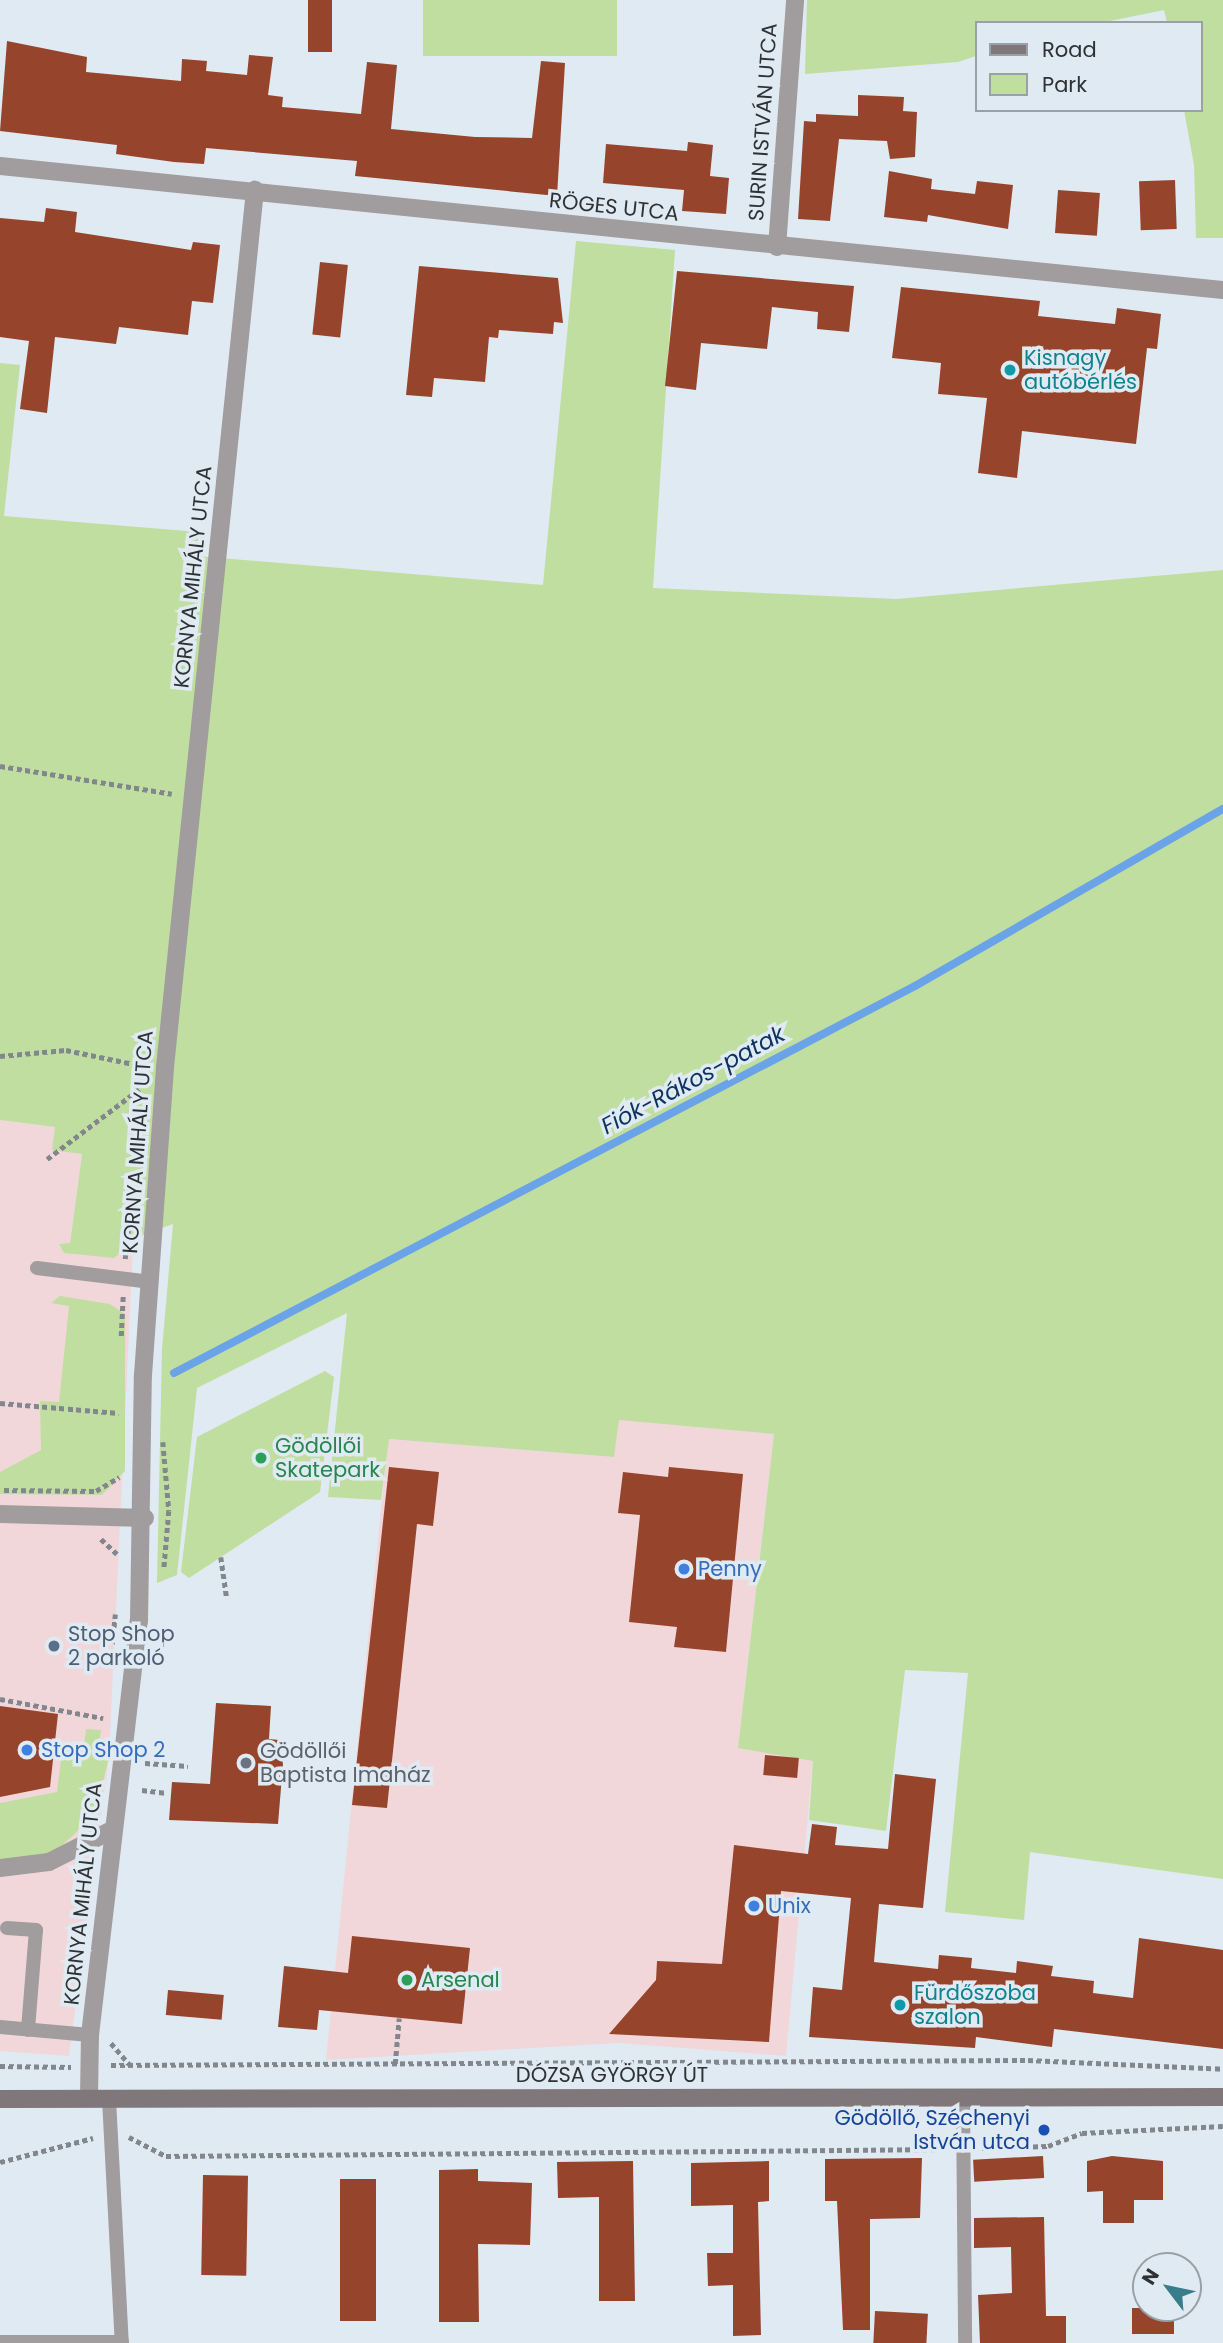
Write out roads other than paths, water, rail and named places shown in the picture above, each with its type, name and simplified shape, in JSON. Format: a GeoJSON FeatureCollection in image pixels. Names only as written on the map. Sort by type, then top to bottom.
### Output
{"type":"FeatureCollection","features":[{"type":"Feature","properties":{"kind":"main road","name":"DÓZSA GYÖRGY ÚT"},"geometry":{"type":"LineString","coordinates":[[0,2099],[1223,2097]]}},
{"type":"Feature","properties":{"kind":"street","name":"SURIN ISTVÁN UTCA"},"geometry":{"type":"LineString","coordinates":[[777,247],[795,0]]}},
{"type":"Feature","properties":{"kind":"street","name":"RÖGES UTCA"},"geometry":{"type":"LineString","coordinates":[[0,166],[255,190],[777,247],[1223,290]]}},
{"type":"Feature","properties":{"kind":"street","name":"KORNYA MIHÁLY UTCA"},"geometry":{"type":"LineString","coordinates":[[89,2098],[90,2035],[123,1746],[145,1518],[144,1375],[165,1067],[255,190]]}},
{"type":"Feature","properties":{"kind":"street"},"geometry":{"type":"LineString","coordinates":[[0,1514],[145,1518]]}},
{"type":"Feature","properties":{"kind":"street"},"geometry":{"type":"LineString","coordinates":[[0,1868],[49,1862],[112,1830]]}},
{"type":"Feature","properties":{"kind":"lane"},"geometry":{"type":"LineString","coordinates":[[37,1268],[151,1282]]}},
{"type":"Feature","properties":{"kind":"lane"},"geometry":{"type":"LineString","coordinates":[[7,1928],[36,1930],[28,2030]]}},
{"type":"Feature","properties":{"kind":"lane"},"geometry":{"type":"LineString","coordinates":[[0,2027],[90,2035]]}},
{"type":"Feature","properties":{"kind":"lane"},"geometry":{"type":"LineString","coordinates":[[0,2342],[122,2342],[109,2099]]}},
{"type":"Feature","properties":{"kind":"lane"},"geometry":{"type":"LineString","coordinates":[[963,2099],[965,2343]]}},
{"type":"Feature","properties":{"kind":"waterway","name":"Fiók-Rákos-patak"},"geometry":{"type":"LineString","coordinates":[[174,1373],[915,986],[1223,809]]}},
{"type":"Feature","properties":{"kind":"place","name":"Kisnagy autóbérlés"},"geometry":{"type":"Point","coordinates":[1010,370]}},
{"type":"Feature","properties":{"kind":"place","name":"Gödöllői Skatepark"},"geometry":{"type":"Point","coordinates":[261,1458]}},
{"type":"Feature","properties":{"kind":"place","name":"Penny"},"geometry":{"type":"Point","coordinates":[684,1569]}},
{"type":"Feature","properties":{"kind":"place","name":"Stop Shop 2 parkoló"},"geometry":{"type":"Point","coordinates":[54,1646]}},
{"type":"Feature","properties":{"kind":"place","name":"Stop Shop 2"},"geometry":{"type":"Point","coordinates":[27,1750]}},
{"type":"Feature","properties":{"kind":"place","name":"Gödöllői Baptista Imaház"},"geometry":{"type":"Point","coordinates":[246,1763]}},
{"type":"Feature","properties":{"kind":"place","name":"Unix"},"geometry":{"type":"Point","coordinates":[754,1906]}},
{"type":"Feature","properties":{"kind":"place","name":"Arsenal"},"geometry":{"type":"Point","coordinates":[407,1980]}},
{"type":"Feature","properties":{"kind":"place","name":"Fürdőszoba szalon"},"geometry":{"type":"Point","coordinates":[900,2005]}},
{"type":"Feature","properties":{"kind":"place","name":"Gödöllő, Széchenyi István utca"},"geometry":{"type":"Point","coordinates":[1044,2130]}}]}
